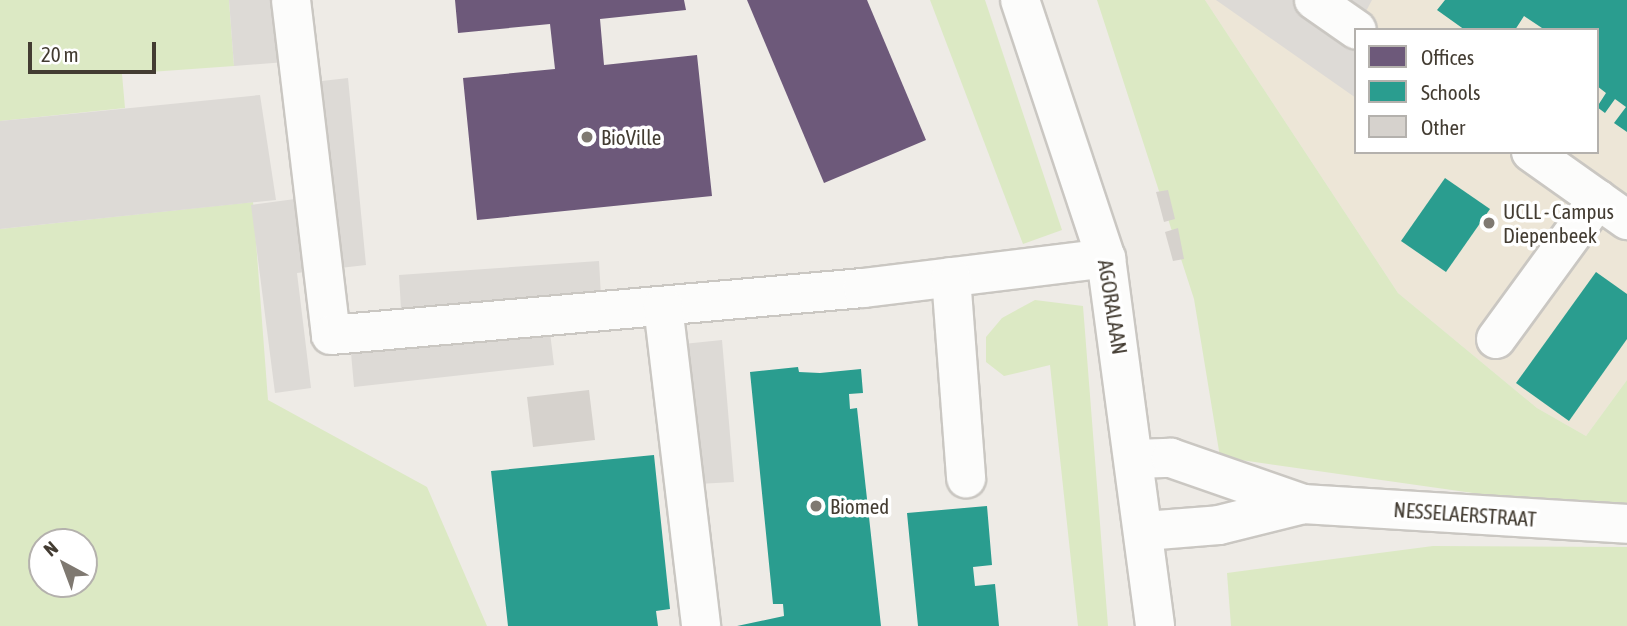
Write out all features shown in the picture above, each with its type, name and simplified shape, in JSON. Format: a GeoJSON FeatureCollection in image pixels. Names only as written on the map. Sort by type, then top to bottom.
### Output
{"type":"FeatureCollection","features":[{"type":"Feature","properties":{"kind":"street"},"geometry":{"type":"LineString","coordinates":[[291,0],[331,335],[663,306],[1106,258]]}},
{"type":"Feature","properties":{"kind":"street","name":"AGORALAAN"},"geometry":{"type":"LineString","coordinates":[[1020,0],[1106,258],[1145,531],[1155,626]]}},
{"type":"Feature","properties":{"kind":"street"},"geometry":{"type":"LineString","coordinates":[[1314,0],[1354,28]]}},
{"type":"Feature","properties":{"kind":"street"},"geometry":{"type":"LineString","coordinates":[[1496,339],[1613,210],[1534,154]]}},
{"type":"Feature","properties":{"kind":"street"},"geometry":{"type":"LineString","coordinates":[[951,276],[966,478]]}},
{"type":"Feature","properties":{"kind":"street"},"geometry":{"type":"LineString","coordinates":[[663,306],[701,626]]}},
{"type":"Feature","properties":{"kind":"street","name":"NESSELAERSTRAAT"},"geometry":{"type":"LineString","coordinates":[[1135,458],[1171,458],[1303,504],[1627,524]]}},
{"type":"Feature","properties":{"kind":"street","name":"NESSELAERSTRAAT"},"geometry":{"type":"LineString","coordinates":[[1145,531],[1219,525],[1303,504]]}},
{"type":"Feature","properties":{"kind":"shaded area"},"geometry":{"type":"Polygon","coordinates":[[[229,0],[293,0],[298,61],[234,66],[229,0]]]}},
{"type":"Feature","properties":{"kind":"shaded area","name":"UCLL - Campus Diepenbeek"},"geometry":{"type":"Polygon","coordinates":[[[1205,0],[1627,0],[1627,380],[1586,436],[1537,408],[1398,293],[1205,0]]]}},
{"type":"Feature","properties":{"kind":"shaded area"},"geometry":{"type":"Polygon","coordinates":[[[1216,0],[1372,0],[1357,28],[1354,28],[1354,97],[1216,0]]]}},
{"type":"Feature","properties":{"kind":"shaded area"},"geometry":{"type":"Polygon","coordinates":[[[348,78],[366,265],[297,273],[311,388],[275,393],[251,205],[310,197],[296,84],[348,78]]]}},
{"type":"Feature","properties":{"kind":"shaded area"},"geometry":{"type":"Polygon","coordinates":[[[260,95],[276,200],[0,229],[0,121],[260,95]]]}},
{"type":"Feature","properties":{"kind":"shaded area"},"geometry":{"type":"Polygon","coordinates":[[[599,261],[601,296],[546,300],[554,365],[354,387],[349,330],[402,326],[399,275],[599,261]]]}},
{"type":"Feature","properties":{"kind":"shaded area"},"geometry":{"type":"Polygon","coordinates":[[[722,340],[734,482],[680,485],[664,346],[722,340]]]}},
{"type":"Feature","properties":{"kind":"green space"},"geometry":{"type":"Polygon","coordinates":[[[0,0],[229,0],[234,66],[122,74],[125,108],[0,121],[0,0]]]}},
{"type":"Feature","properties":{"kind":"green space"},"geometry":{"type":"Polygon","coordinates":[[[930,0],[985,0],[1062,230],[1023,244],[930,0]]]}},
{"type":"Feature","properties":{"kind":"green space"},"geometry":{"type":"Polygon","coordinates":[[[1097,0],[1205,0],[1398,293],[1537,408],[1586,436],[1627,380],[1627,515],[1220,457],[1194,299],[1097,0]]]}},
{"type":"Feature","properties":{"kind":"green space"},"geometry":{"type":"Polygon","coordinates":[[[253,202],[268,400],[427,487],[487,626],[0,626],[0,229],[253,202]]]}},
{"type":"Feature","properties":{"kind":"green space"},"geometry":{"type":"Polygon","coordinates":[[[1035,300],[1083,306],[1108,626],[1078,626],[1050,365],[1004,376],[986,362],[986,337],[1002,318],[1035,300]]]}},
{"type":"Feature","properties":{"kind":"green space"},"geometry":{"type":"Polygon","coordinates":[[[1433,546],[1627,547],[1627,626],[1231,626],[1227,573],[1433,546]]]}},
{"type":"Feature","properties":{"kind":"building: Offices","name":"BioVille"},"geometry":{"type":"Polygon","coordinates":[[[455,0],[684,0],[686,10],[600,19],[604,65],[697,55],[712,196],[477,220],[463,78],[555,69],[550,24],[458,33],[455,0]]]}},
{"type":"Feature","properties":{"kind":"building: Offices"},"geometry":{"type":"Polygon","coordinates":[[[747,0],[867,0],[926,140],[824,183],[747,0]]]}},
{"type":"Feature","properties":{"kind":"building: Schools"},"geometry":{"type":"Polygon","coordinates":[[[1445,0],[1627,0],[1627,132],[1614,123],[1626,107],[1615,99],[1605,113],[1599,108],[1606,93],[1599,88],[1599,28],[1542,28],[1524,16],[1516,28],[1462,28],[1437,10],[1445,0]]]}},
{"type":"Feature","properties":{"kind":"building: Schools"},"geometry":{"type":"Polygon","coordinates":[[[1445,178],[1490,209],[1446,272],[1401,241],[1445,178]]]}},
{"type":"Feature","properties":{"kind":"building: Schools"},"geometry":{"type":"Polygon","coordinates":[[[1596,272],[1627,294],[1627,339],[1569,421],[1516,383],[1596,272]]]}},
{"type":"Feature","properties":{"kind":"building: Schools","name":"Biomed"},"geometry":{"type":"Polygon","coordinates":[[[798,367],[799,372],[820,373],[861,369],[863,393],[849,394],[850,409],[857,408],[881,626],[737,626],[784,616],[783,604],[773,604],[750,372],[798,367]]]}},
{"type":"Feature","properties":{"kind":"building: Schools"},"geometry":{"type":"Polygon","coordinates":[[[654,455],[670,609],[656,611],[658,626],[508,626],[491,471],[654,455]]]}},
{"type":"Feature","properties":{"kind":"building: Schools"},"geometry":{"type":"Polygon","coordinates":[[[987,506],[992,565],[973,567],[975,586],[995,584],[999,626],[918,626],[907,513],[987,506]]]}},
{"type":"Feature","properties":{"kind":"building: Other"},"geometry":{"type":"Polygon","coordinates":[[[1168,190],[1175,219],[1164,222],[1156,192],[1168,190]]]}},
{"type":"Feature","properties":{"kind":"building: Other"},"geometry":{"type":"Polygon","coordinates":[[[1178,228],[1184,259],[1173,261],[1165,232],[1178,228]]]}},
{"type":"Feature","properties":{"kind":"building: Other"},"geometry":{"type":"Polygon","coordinates":[[[589,390],[595,440],[533,447],[527,397],[589,390]]]}},
{"type":"Feature","properties":{"kind":"place","name":"BioVille"},"geometry":{"type":"Point","coordinates":[587,137]}},
{"type":"Feature","properties":{"kind":"place","name":"UCLL - Campus Diepenbeek"},"geometry":{"type":"Point","coordinates":[1489,223]}},
{"type":"Feature","properties":{"kind":"place","name":"Biomed"},"geometry":{"type":"Point","coordinates":[816,506]}}]}
